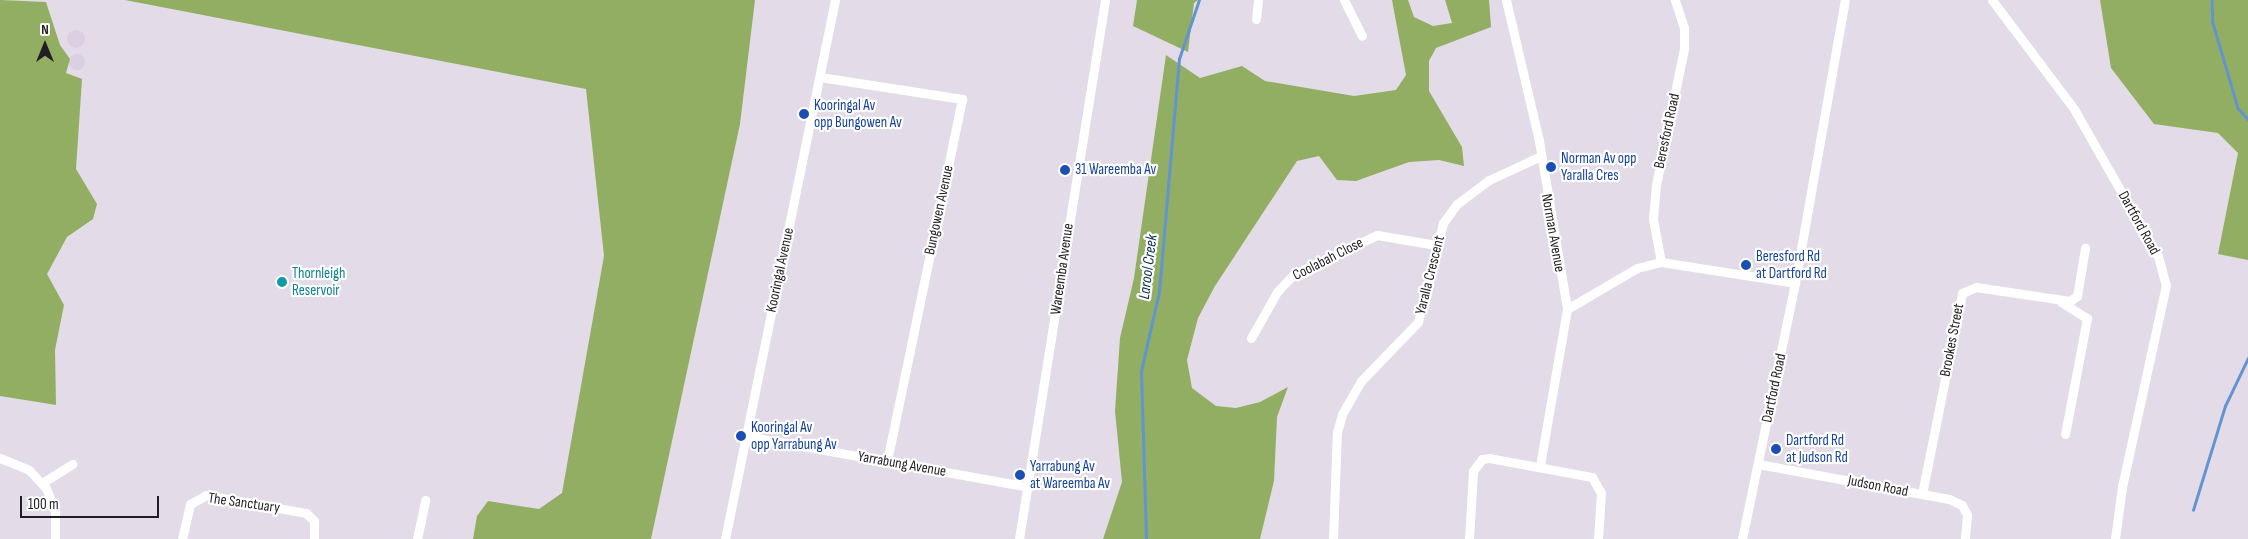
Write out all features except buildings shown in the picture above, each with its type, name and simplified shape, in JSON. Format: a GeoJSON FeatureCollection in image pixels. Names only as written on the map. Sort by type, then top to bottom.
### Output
{"type":"FeatureCollection","features":[{"type":"Feature","properties":{"kind":"street","name":"Kooringal Avenue"},"geometry":{"type":"LineString","coordinates":[[724,539],[835,0]]}},
{"type":"Feature","properties":{"kind":"street","name":"Wareemba Avenue"},"geometry":{"type":"LineString","coordinates":[[1019,539],[1030,487],[1105,0]]}},
{"type":"Feature","properties":{"kind":"street"},"geometry":{"type":"LineString","coordinates":[[1256,20],[1258,0]]}},
{"type":"Feature","properties":{"kind":"street"},"geometry":{"type":"LineString","coordinates":[[1344,0],[1362,36]]}},
{"type":"Feature","properties":{"kind":"street","name":"Norman Avenue"},"geometry":{"type":"LineString","coordinates":[[1506,0],[1541,156],[1567,309],[1540,466]]}},
{"type":"Feature","properties":{"kind":"street","name":"Beresford Road"},"geometry":{"type":"LineString","coordinates":[[1661,262],[1653,219],[1656,185],[1684,49],[1684,28],[1675,0]]}},
{"type":"Feature","properties":{"kind":"street","name":"Dartford Road"},"geometry":{"type":"LineString","coordinates":[[1742,539],[1795,284],[1845,0]]}},
{"type":"Feature","properties":{"kind":"street","name":"Dartford Road"},"geometry":{"type":"LineString","coordinates":[[1992,0],[2074,109],[2158,256],[2166,285],[2122,487],[2115,539]]}},
{"type":"Feature","properties":{"kind":"street","name":"Bungowen Avenue"},"geometry":{"type":"LineString","coordinates":[[820,77],[962,99],[887,461]]}},
{"type":"Feature","properties":{"kind":"street","name":"Yaralla Crescent"},"geometry":{"type":"LineString","coordinates":[[1333,539],[1337,432],[1342,414],[1361,381],[1418,322],[1436,244],[1457,204],[1490,180],[1541,156]]}},
{"type":"Feature","properties":{"kind":"street","name":"Coolabah Close"},"geometry":{"type":"LineString","coordinates":[[1250,338],[1277,292],[1294,274],[1377,235],[1436,244]]}},
{"type":"Feature","properties":{"kind":"street"},"geometry":{"type":"LineString","coordinates":[[2062,302],[2077,296],[2085,248]]}},
{"type":"Feature","properties":{"kind":"street"},"geometry":{"type":"LineString","coordinates":[[1567,309],[1637,268],[1661,262],[1795,284]]}},
{"type":"Feature","properties":{"kind":"street","name":"Brookes Street"},"geometry":{"type":"LineString","coordinates":[[1922,494],[1962,293],[1976,287],[2062,302]]}},
{"type":"Feature","properties":{"kind":"street"},"geometry":{"type":"LineString","coordinates":[[2062,302],[2087,318],[2065,434]]}},
{"type":"Feature","properties":{"kind":"street","name":"Yarrabung Avenue"},"geometry":{"type":"LineString","coordinates":[[746,436],[1030,487]]}},
{"type":"Feature","properties":{"kind":"street"},"geometry":{"type":"LineString","coordinates":[[0,458],[20,465],[42,483],[54,504],[55,539]]}},
{"type":"Feature","properties":{"kind":"street"},"geometry":{"type":"LineString","coordinates":[[1468,539],[1477,463],[1489,458],[1592,477],[1599,483],[1598,539]]}},
{"type":"Feature","properties":{"kind":"street"},"geometry":{"type":"LineString","coordinates":[[42,483],[73,464]]}},
{"type":"Feature","properties":{"kind":"street","name":"Judson Road"},"geometry":{"type":"LineString","coordinates":[[1758,464],[1922,494],[1962,505],[1967,515],[1965,539]]}},
{"type":"Feature","properties":{"kind":"street","name":"The Sanctuary"},"geometry":{"type":"LineString","coordinates":[[182,539],[190,504],[206,495],[306,514],[314,521],[314,539]]}},
{"type":"Feature","properties":{"kind":"street"},"geometry":{"type":"LineString","coordinates":[[417,539],[425,500]]}},
{"type":"Feature","properties":{"kind":"shaded area"},"geometry":{"type":"Polygon","coordinates":[[[76,30],[82,33],[85,39],[82,45],[76,48],[70,45],[67,39],[70,33],[76,30]]]}},
{"type":"Feature","properties":{"kind":"shaded area"},"geometry":{"type":"Polygon","coordinates":[[[77,54],[85,62],[77,70],[69,62],[77,54]]]}},
{"type":"Feature","properties":{"kind":"green space"},"geometry":{"type":"Polygon","coordinates":[[[0,0],[46,2],[60,45],[70,59],[66,73],[82,79],[76,169],[97,204],[93,219],[67,237],[47,274],[64,305],[55,350],[56,405],[0,396],[0,0]]]}},
{"type":"Feature","properties":{"kind":"green space"},"geometry":{"type":"Polygon","coordinates":[[[125,0],[755,0],[740,124],[651,539],[473,539],[477,516],[488,501],[539,509],[562,493],[604,256],[586,89],[125,0]]]}},
{"type":"Feature","properties":{"kind":"green space"},"geometry":{"type":"Polygon","coordinates":[[[1137,0],[1198,0],[1194,3],[1188,52],[1133,26],[1137,0]]]}},
{"type":"Feature","properties":{"kind":"green space"},"geometry":{"type":"Polygon","coordinates":[[[1392,0],[1408,0],[1414,17],[1433,26],[1452,23],[1445,0],[1489,0],[1491,27],[1436,48],[1429,61],[1429,91],[1462,147],[1464,166],[1439,160],[1409,162],[1356,181],[1337,180],[1319,156],[1297,161],[1215,286],[1198,318],[1187,360],[1192,388],[1216,406],[1236,408],[1260,402],[1288,387],[1277,417],[1274,481],[1260,539],[1103,539],[1122,482],[1115,411],[1120,338],[1134,278],[1166,55],[1200,78],[1242,66],[1265,81],[1354,96],[1396,90],[1406,75],[1392,0]]]}},
{"type":"Feature","properties":{"kind":"green space"},"geometry":{"type":"Polygon","coordinates":[[[2100,0],[2248,0],[2248,260],[2218,254],[2238,153],[2218,133],[2154,124],[2111,68],[2100,0]]]}},
{"type":"Feature","properties":{"kind":"waterway","name":"Larool Creek"},"geometry":{"type":"LineString","coordinates":[[1146,539],[1141,371],[1159,292],[1179,59],[1199,0]]}},
{"type":"Feature","properties":{"kind":"waterway"},"geometry":{"type":"LineString","coordinates":[[2212,0],[2213,23],[2238,108],[2248,119]]}},
{"type":"Feature","properties":{"kind":"waterway"},"geometry":{"type":"LineString","coordinates":[[2193,510],[2225,406],[2248,358]]}},
{"type":"Feature","properties":{"kind":"place","name":"Kooringal Av opp Bungowen Av"},"geometry":{"type":"Point","coordinates":[804,114]}},
{"type":"Feature","properties":{"kind":"place","name":"Norman Av opp Yaralla Cres"},"geometry":{"type":"Point","coordinates":[1551,167]}},
{"type":"Feature","properties":{"kind":"place","name":"31 Wareemba Av"},"geometry":{"type":"Point","coordinates":[1065,170]}},
{"type":"Feature","properties":{"kind":"place","name":"Beresford Rd at Dartford Rd"},"geometry":{"type":"Point","coordinates":[1746,265]}},
{"type":"Feature","properties":{"kind":"place","name":"Thornleigh Reservoir"},"geometry":{"type":"Point","coordinates":[282,282]}},
{"type":"Feature","properties":{"kind":"place","name":"Kooringal Av opp Yarrabung Av"},"geometry":{"type":"Point","coordinates":[741,436]}},
{"type":"Feature","properties":{"kind":"place","name":"Dartford Rd at Judson Rd"},"geometry":{"type":"Point","coordinates":[1776,449]}},
{"type":"Feature","properties":{"kind":"place","name":"Yarrabung Av at Wareemba Av"},"geometry":{"type":"Point","coordinates":[1020,475]}}]}
